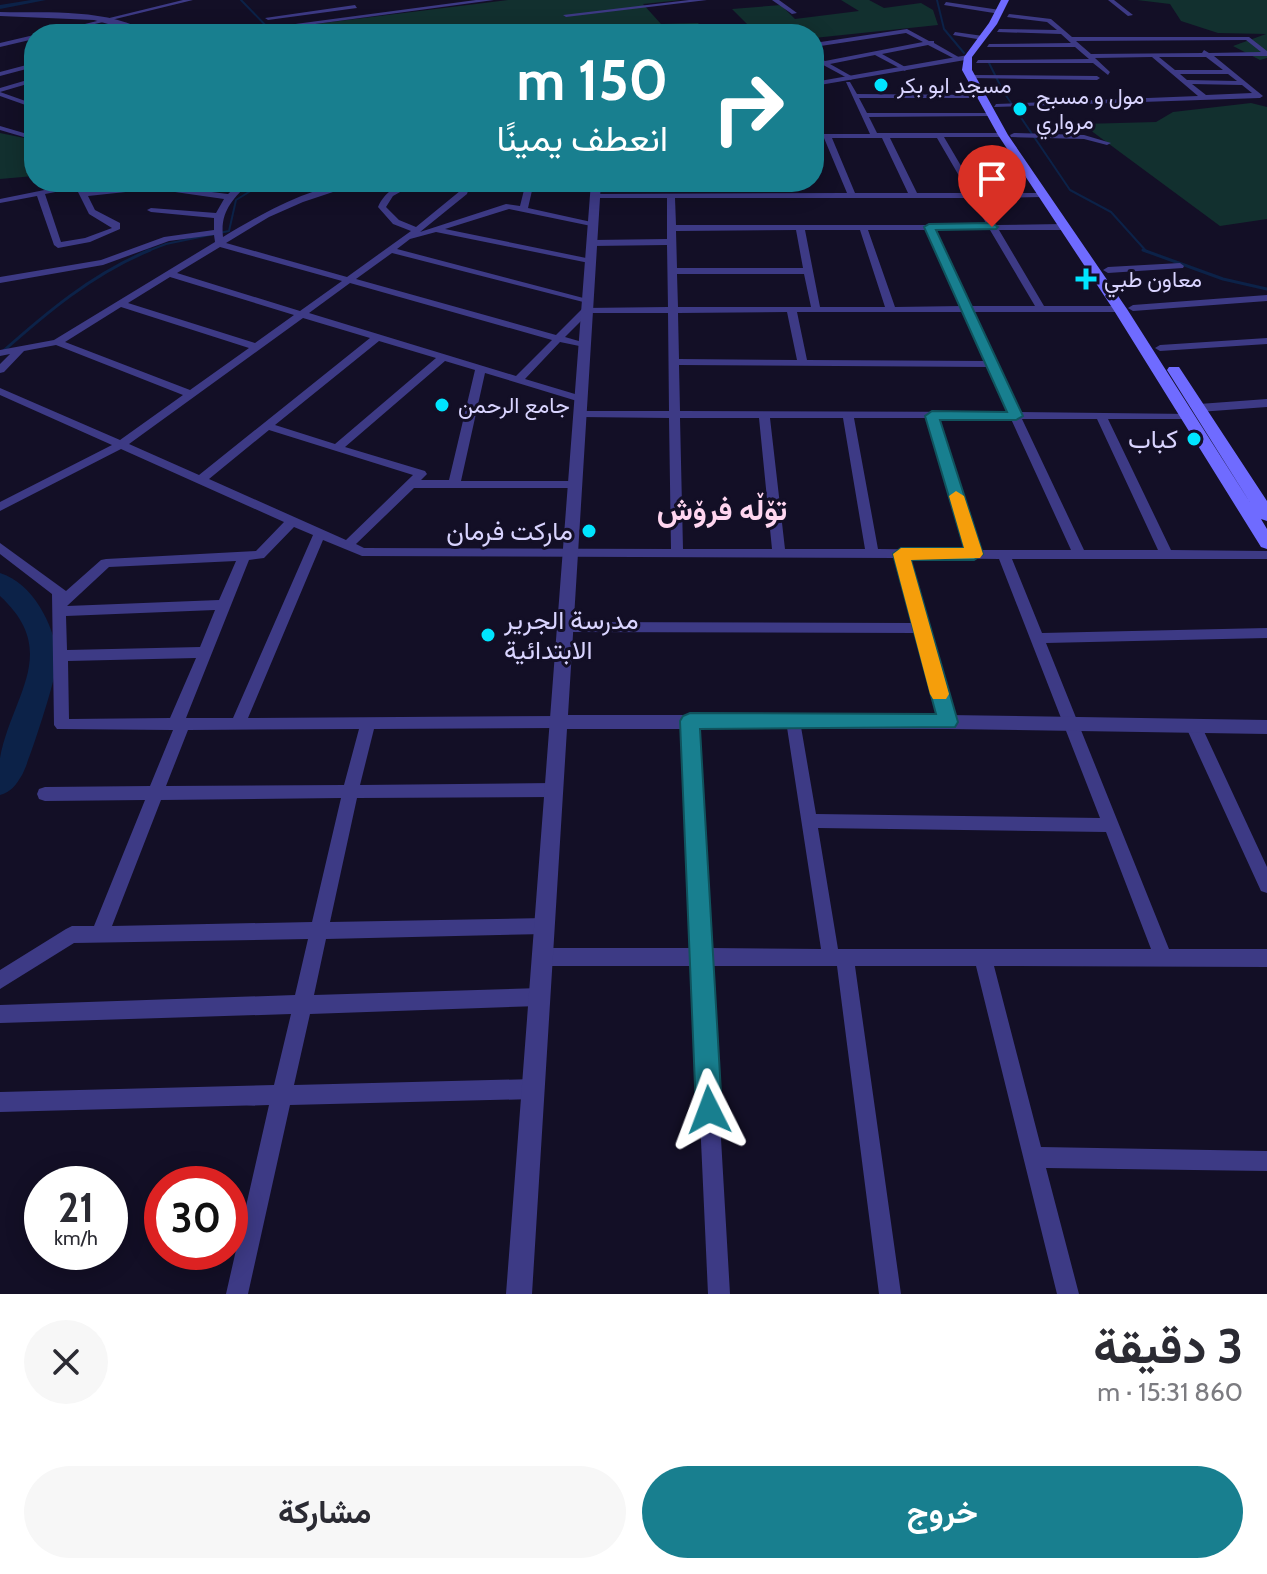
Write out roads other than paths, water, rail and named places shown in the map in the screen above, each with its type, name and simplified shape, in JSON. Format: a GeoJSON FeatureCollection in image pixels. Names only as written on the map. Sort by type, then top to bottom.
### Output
{"type":"FeatureCollection","features":[{"type":"Feature","properties":{"kind":"main road"},"geometry":{"type":"LineString","coordinates":[[986,42],[1003,11],[1017,0]]}},
{"type":"Feature","properties":{"kind":"main road"},"geometry":{"type":"LineString","coordinates":[[1003,11],[999,31],[968,60],[1014,135],[1042,195],[1063,227],[1108,278]]}},
{"type":"Feature","properties":{"kind":"main road"},"geometry":{"type":"LineString","coordinates":[[1024,158],[1108,278],[1193,412],[1267,515]]}},
{"type":"Feature","properties":{"kind":"main road"},"geometry":{"type":"LineString","coordinates":[[1127,308],[1160,348],[1267,543]]}},
{"type":"Feature","properties":{"kind":"street"},"geometry":{"type":"LineString","coordinates":[[90,24],[190,0]]}},
{"type":"Feature","properties":{"kind":"street"},"geometry":{"type":"LineString","coordinates":[[267,10],[344,0]]}},
{"type":"Feature","properties":{"kind":"street"},"geometry":{"type":"LineString","coordinates":[[350,0],[364,16]]}},
{"type":"Feature","properties":{"kind":"street"},"geometry":{"type":"LineString","coordinates":[[310,24],[491,0]]}},
{"type":"Feature","properties":{"kind":"street"},"geometry":{"type":"LineString","coordinates":[[566,15],[704,0]]}},
{"type":"Feature","properties":{"kind":"street"},"geometry":{"type":"LineString","coordinates":[[775,0],[794,13]]}},
{"type":"Feature","properties":{"kind":"street"},"geometry":{"type":"LineString","coordinates":[[1111,0],[1130,15]]}},
{"type":"Feature","properties":{"kind":"street"},"geometry":{"type":"LineString","coordinates":[[946,4],[1049,20],[1108,73]]}},
{"type":"Feature","properties":{"kind":"street"},"geometry":{"type":"LineString","coordinates":[[268,18],[355,7]]}},
{"type":"Feature","properties":{"kind":"street"},"geometry":{"type":"LineString","coordinates":[[0,14],[76,14],[120,24]]}},
{"type":"Feature","properties":{"kind":"street"},"geometry":{"type":"LineString","coordinates":[[824,43],[907,31],[968,60]]}},
{"type":"Feature","properties":{"kind":"street"},"geometry":{"type":"LineString","coordinates":[[999,31],[1062,32]]}},
{"type":"Feature","properties":{"kind":"street"},"geometry":{"type":"LineString","coordinates":[[955,34],[986,42],[1077,45]]}},
{"type":"Feature","properties":{"kind":"street"},"geometry":{"type":"LineString","coordinates":[[1070,39],[1247,38],[1267,54]]}},
{"type":"Feature","properties":{"kind":"street"},"geometry":{"type":"LineString","coordinates":[[0,45],[24,39]]}},
{"type":"Feature","properties":{"kind":"street"},"geometry":{"type":"LineString","coordinates":[[1186,39],[1261,93],[1267,101]]}},
{"type":"Feature","properties":{"kind":"street"},"geometry":{"type":"LineString","coordinates":[[824,63],[932,42]]}},
{"type":"Feature","properties":{"kind":"street"},"geometry":{"type":"LineString","coordinates":[[876,53],[899,71]]}},
{"type":"Feature","properties":{"kind":"street"},"geometry":{"type":"LineString","coordinates":[[1254,54],[1267,64]]}},
{"type":"Feature","properties":{"kind":"street"},"geometry":{"type":"LineString","coordinates":[[824,84],[968,60],[1267,54]]}},
{"type":"Feature","properties":{"kind":"street"},"geometry":{"type":"LineString","coordinates":[[1153,55],[1205,98]]}},
{"type":"Feature","properties":{"kind":"street"},"geometry":{"type":"LineString","coordinates":[[824,63],[850,81],[864,115],[880,136],[914,196]]}},
{"type":"Feature","properties":{"kind":"street"},"geometry":{"type":"LineString","coordinates":[[0,74],[24,68]]}},
{"type":"Feature","properties":{"kind":"street"},"geometry":{"type":"LineString","coordinates":[[1173,72],[1229,72]]}},
{"type":"Feature","properties":{"kind":"street"},"geometry":{"type":"LineString","coordinates":[[980,77],[1097,78]]}},
{"type":"Feature","properties":{"kind":"street"},"geometry":{"type":"LineString","coordinates":[[1186,82],[1244,83]]}},
{"type":"Feature","properties":{"kind":"street"},"geometry":{"type":"LineString","coordinates":[[0,92],[24,84]]}},
{"type":"Feature","properties":{"kind":"street"},"geometry":{"type":"LineString","coordinates":[[12,87],[24,90]]}},
{"type":"Feature","properties":{"kind":"street"},"geometry":{"type":"LineString","coordinates":[[0,92],[24,102]]}},
{"type":"Feature","properties":{"kind":"street"},"geometry":{"type":"LineString","coordinates":[[855,96],[1019,105],[1261,93]]}},
{"type":"Feature","properties":{"kind":"street"},"geometry":{"type":"LineString","coordinates":[[864,115],[995,102],[1011,96],[1057,95]]}},
{"type":"Feature","properties":{"kind":"street"},"geometry":{"type":"LineString","coordinates":[[14,99],[24,96]]}},
{"type":"Feature","properties":{"kind":"street"},"geometry":{"type":"LineString","coordinates":[[0,128],[24,135]]}},
{"type":"Feature","properties":{"kind":"street"},"geometry":{"type":"LineString","coordinates":[[824,135],[1014,135],[1084,137],[1107,143]]}},
{"type":"Feature","properties":{"kind":"street"},"geometry":{"type":"LineString","coordinates":[[939,135],[1041,309]]}},
{"type":"Feature","properties":{"kind":"street"},"geometry":{"type":"LineString","coordinates":[[827,136],[852,196]]}},
{"type":"Feature","properties":{"kind":"street"},"geometry":{"type":"LineString","coordinates":[[0,201],[40,192],[60,246],[87,240],[117,227],[92,212],[82,192]]}},
{"type":"Feature","properties":{"kind":"street"},"geometry":{"type":"LineString","coordinates":[[196,192],[229,197]]}},
{"type":"Feature","properties":{"kind":"street"},"geometry":{"type":"LineString","coordinates":[[218,238],[217,216],[235,192]]}},
{"type":"Feature","properties":{"kind":"street"},"geometry":{"type":"LineString","coordinates":[[0,353],[57,342],[170,274],[218,238],[278,209],[329,192]]}},
{"type":"Feature","properties":{"kind":"street"},"geometry":{"type":"LineString","coordinates":[[392,192],[382,207],[396,222],[417,230]]}},
{"type":"Feature","properties":{"kind":"street"},"geometry":{"type":"LineString","coordinates":[[0,507],[121,445],[404,240],[464,192]]}},
{"type":"Feature","properties":{"kind":"street"},"geometry":{"type":"LineString","coordinates":[[524,208],[528,192]]}},
{"type":"Feature","properties":{"kind":"street"},"geometry":{"type":"LineString","coordinates":[[519,1294],[596,192]]}},
{"type":"Feature","properties":{"kind":"street"},"geometry":{"type":"LineString","coordinates":[[628,192],[671,196],[1042,195]]}},
{"type":"Feature","properties":{"kind":"street"},"geometry":{"type":"LineString","coordinates":[[723,192],[724,196]]}},
{"type":"Feature","properties":{"kind":"street"},"geometry":{"type":"LineString","coordinates":[[788,192],[789,196]]}},
{"type":"Feature","properties":{"kind":"street"},"geometry":{"type":"LineString","coordinates":[[671,196],[677,553]]}},
{"type":"Feature","properties":{"kind":"street"},"geometry":{"type":"LineString","coordinates":[[404,240],[498,209],[524,208],[593,234],[672,242]]}},
{"type":"Feature","properties":{"kind":"street"},"geometry":{"type":"LineString","coordinates":[[151,210],[217,216]]}},
{"type":"Feature","properties":{"kind":"street"},"geometry":{"type":"LineString","coordinates":[[800,227],[816,310]]}},
{"type":"Feature","properties":{"kind":"street"},"geometry":{"type":"LineString","coordinates":[[863,227],[891,309]]}},
{"type":"Feature","properties":{"kind":"street"},"geometry":{"type":"LineString","coordinates":[[929,227],[1079,554]]}},
{"type":"Feature","properties":{"kind":"street"},"geometry":{"type":"LineString","coordinates":[[672,228],[1063,227]]}},
{"type":"Feature","properties":{"kind":"street"},"geometry":{"type":"LineString","coordinates":[[432,231],[464,234],[591,262]]}},
{"type":"Feature","properties":{"kind":"street"},"geometry":{"type":"LineString","coordinates":[[0,280],[103,262],[167,239],[218,238],[346,282],[585,346]]}},
{"type":"Feature","properties":{"kind":"street"},"geometry":{"type":"LineString","coordinates":[[390,250],[587,306],[672,310],[1127,308],[1267,298]]}},
{"type":"Feature","properties":{"kind":"street"},"geometry":{"type":"LineString","coordinates":[[1108,278],[1180,266]]}},
{"type":"Feature","properties":{"kind":"street"},"geometry":{"type":"LineString","coordinates":[[672,271],[809,271]]}},
{"type":"Feature","properties":{"kind":"street"},"geometry":{"type":"LineString","coordinates":[[170,274],[481,368],[581,406],[673,414],[1101,416],[1193,412],[1267,403]]}},
{"type":"Feature","properties":{"kind":"street"},"geometry":{"type":"LineString","coordinates":[[121,304],[256,347]]}},
{"type":"Feature","properties":{"kind":"street"},"geometry":{"type":"LineString","coordinates":[[518,380],[559,340],[587,306]]}},
{"type":"Feature","properties":{"kind":"street"},"geometry":{"type":"LineString","coordinates":[[791,309],[803,363]]}},
{"type":"Feature","properties":{"kind":"street"},"geometry":{"type":"LineString","coordinates":[[200,480],[378,337]]}},
{"type":"Feature","properties":{"kind":"street"},"geometry":{"type":"LineString","coordinates":[[1160,348],[1267,341]]}},
{"type":"Feature","properties":{"kind":"street"},"geometry":{"type":"LineString","coordinates":[[57,342],[190,394]]}},
{"type":"Feature","properties":{"kind":"street"},"geometry":{"type":"LineString","coordinates":[[0,370],[20,350]]}},
{"type":"Feature","properties":{"kind":"street"},"geometry":{"type":"LineString","coordinates":[[337,448],[443,357]]}},
{"type":"Feature","properties":{"kind":"street"},"geometry":{"type":"LineString","coordinates":[[673,362],[992,364]]}},
{"type":"Feature","properties":{"kind":"street"},"geometry":{"type":"LineString","coordinates":[[454,484],[481,368]]}},
{"type":"Feature","properties":{"kind":"street"},"geometry":{"type":"LineString","coordinates":[[0,391],[362,552],[1267,555]]}},
{"type":"Feature","properties":{"kind":"street"},"geometry":{"type":"LineString","coordinates":[[764,415],[779,554]]}},
{"type":"Feature","properties":{"kind":"street"},"geometry":{"type":"LineString","coordinates":[[848,415],[872,554]]}},
{"type":"Feature","properties":{"kind":"street"},"geometry":{"type":"LineString","coordinates":[[932,416],[974,554]]}},
{"type":"Feature","properties":{"kind":"street"},"geometry":{"type":"LineString","coordinates":[[1101,416],[1167,555]]}},
{"type":"Feature","properties":{"kind":"street"},"geometry":{"type":"LineString","coordinates":[[269,427],[421,474],[347,546]]}},
{"type":"Feature","properties":{"kind":"street"},"geometry":{"type":"LineString","coordinates":[[410,484],[575,485]]}},
{"type":"Feature","properties":{"kind":"street"},"geometry":{"type":"LineString","coordinates":[[293,521],[259,555],[106,563],[61,602],[62,725],[793,721],[1267,727]]}},
{"type":"Feature","properties":{"kind":"street"},"geometry":{"type":"LineString","coordinates":[[238,723],[320,533]]}},
{"type":"Feature","properties":{"kind":"street"},"geometry":{"type":"LineString","coordinates":[[0,547],[61,602],[82,610],[224,605]]}},
{"type":"Feature","properties":{"kind":"street"},"geometry":{"type":"LineString","coordinates":[[901,554],[948,722]]}},
{"type":"Feature","properties":{"kind":"street"},"geometry":{"type":"LineString","coordinates":[[1004,554],[1164,958]]}},
{"type":"Feature","properties":{"kind":"street"},"geometry":{"type":"LineString","coordinates":[[100,934],[244,556]]}},
{"type":"Feature","properties":{"kind":"street"},"geometry":{"type":"LineString","coordinates":[[565,627],[923,628]]}},
{"type":"Feature","properties":{"kind":"street"},"geometry":{"type":"LineString","coordinates":[[1037,638],[1267,633]]}},
{"type":"Feature","properties":{"kind":"street"},"geometry":{"type":"LineString","coordinates":[[60,656],[205,652]]}},
{"type":"Feature","properties":{"kind":"street"},"geometry":{"type":"LineString","coordinates":[[690,721],[719,1294]]}},
{"type":"Feature","properties":{"kind":"street"},"geometry":{"type":"LineString","coordinates":[[793,721],[809,821],[838,958],[890,1294]]}},
{"type":"Feature","properties":{"kind":"street"},"geometry":{"type":"LineString","coordinates":[[237,1294],[368,722]]}},
{"type":"Feature","properties":{"kind":"street"},"geometry":{"type":"LineString","coordinates":[[1193,725],[1267,885]]}},
{"type":"Feature","properties":{"kind":"street"},"geometry":{"type":"LineString","coordinates":[[45,794],[554,790]]}},
{"type":"Feature","properties":{"kind":"street"},"geometry":{"type":"LineString","coordinates":[[809,821],[1112,825]]}},
{"type":"Feature","properties":{"kind":"street"},"geometry":{"type":"LineString","coordinates":[[0,980],[72,935],[545,926]]}},
{"type":"Feature","properties":{"kind":"street"},"geometry":{"type":"LineString","coordinates":[[543,957],[1267,958]]}},
{"type":"Feature","properties":{"kind":"street"},"geometry":{"type":"LineString","coordinates":[[983,958],[1068,1294]]}},
{"type":"Feature","properties":{"kind":"street"},"geometry":{"type":"LineString","coordinates":[[0,1014],[540,997]]}},
{"type":"Feature","properties":{"kind":"street"},"geometry":{"type":"LineString","coordinates":[[0,1102],[534,1089]]}},
{"type":"Feature","properties":{"kind":"street"},"geometry":{"type":"LineString","coordinates":[[1034,1157],[1267,1161]]}},
{"type":"Feature","properties":{"kind":"waterway"},"geometry":{"type":"LineString","coordinates":[[0,7],[43,0]]}},
{"type":"Feature","properties":{"kind":"waterway"},"geometry":{"type":"LineString","coordinates":[[241,0],[264,24]]}},
{"type":"Feature","properties":{"kind":"waterway"},"geometry":{"type":"LineString","coordinates":[[937,0],[944,29],[964,53]]}},
{"type":"Feature","properties":{"kind":"waterway"},"geometry":{"type":"LineString","coordinates":[[989,63],[1003,91],[1070,190],[1111,212],[1146,251]]}},
{"type":"Feature","properties":{"kind":"waterway"},"geometry":{"type":"LineString","coordinates":[[149,250],[229,231],[236,200],[249,192]]}},
{"type":"Feature","properties":{"kind":"waterway"},"geometry":{"type":"LineString","coordinates":[[0,354],[52,309],[89,283],[149,250]]}},
{"type":"Feature","properties":{"kind":"waterway"},"geometry":{"type":"LineString","coordinates":[[145,252],[149,250]]}},
{"type":"Feature","properties":{"kind":"waterway"},"geometry":{"type":"LineString","coordinates":[[1146,251],[1223,279],[1267,289]]}},
{"type":"Feature","properties":{"kind":"waterway"},"geometry":{"type":"LineString","coordinates":[[0,582],[29,608],[46,659],[12,766],[0,783]]}},
{"type":"Feature","properties":{"kind":"place","name":"مسجد ابو بكر"},"geometry":{"type":"Point","coordinates":[881,85]}},
{"type":"Feature","properties":{"kind":"place","name":"مول و مسبح مرواري"},"geometry":{"type":"Point","coordinates":[1020,109]}},
{"type":"Feature","properties":{"kind":"place","name":"معاون طبي"},"geometry":{"type":"Point","coordinates":[1086,279]}},
{"type":"Feature","properties":{"kind":"place","name":"جامع الرحمن"},"geometry":{"type":"Point","coordinates":[442,405]}},
{"type":"Feature","properties":{"kind":"place","name":"كباب"},"geometry":{"type":"Point","coordinates":[1194,439]}},
{"type":"Feature","properties":{"kind":"place","name":"مارکت فرمان"},"geometry":{"type":"Point","coordinates":[589,531]}},
{"type":"Feature","properties":{"kind":"place","name":"مدرسة الجرير الابتدائية"},"geometry":{"type":"Point","coordinates":[488,635]}},
{"type":"Feature","properties":{"kind":"district","name":"تۆڵە فرۆش"},"geometry":{"type":"Point","coordinates":[722,509]}}]}
